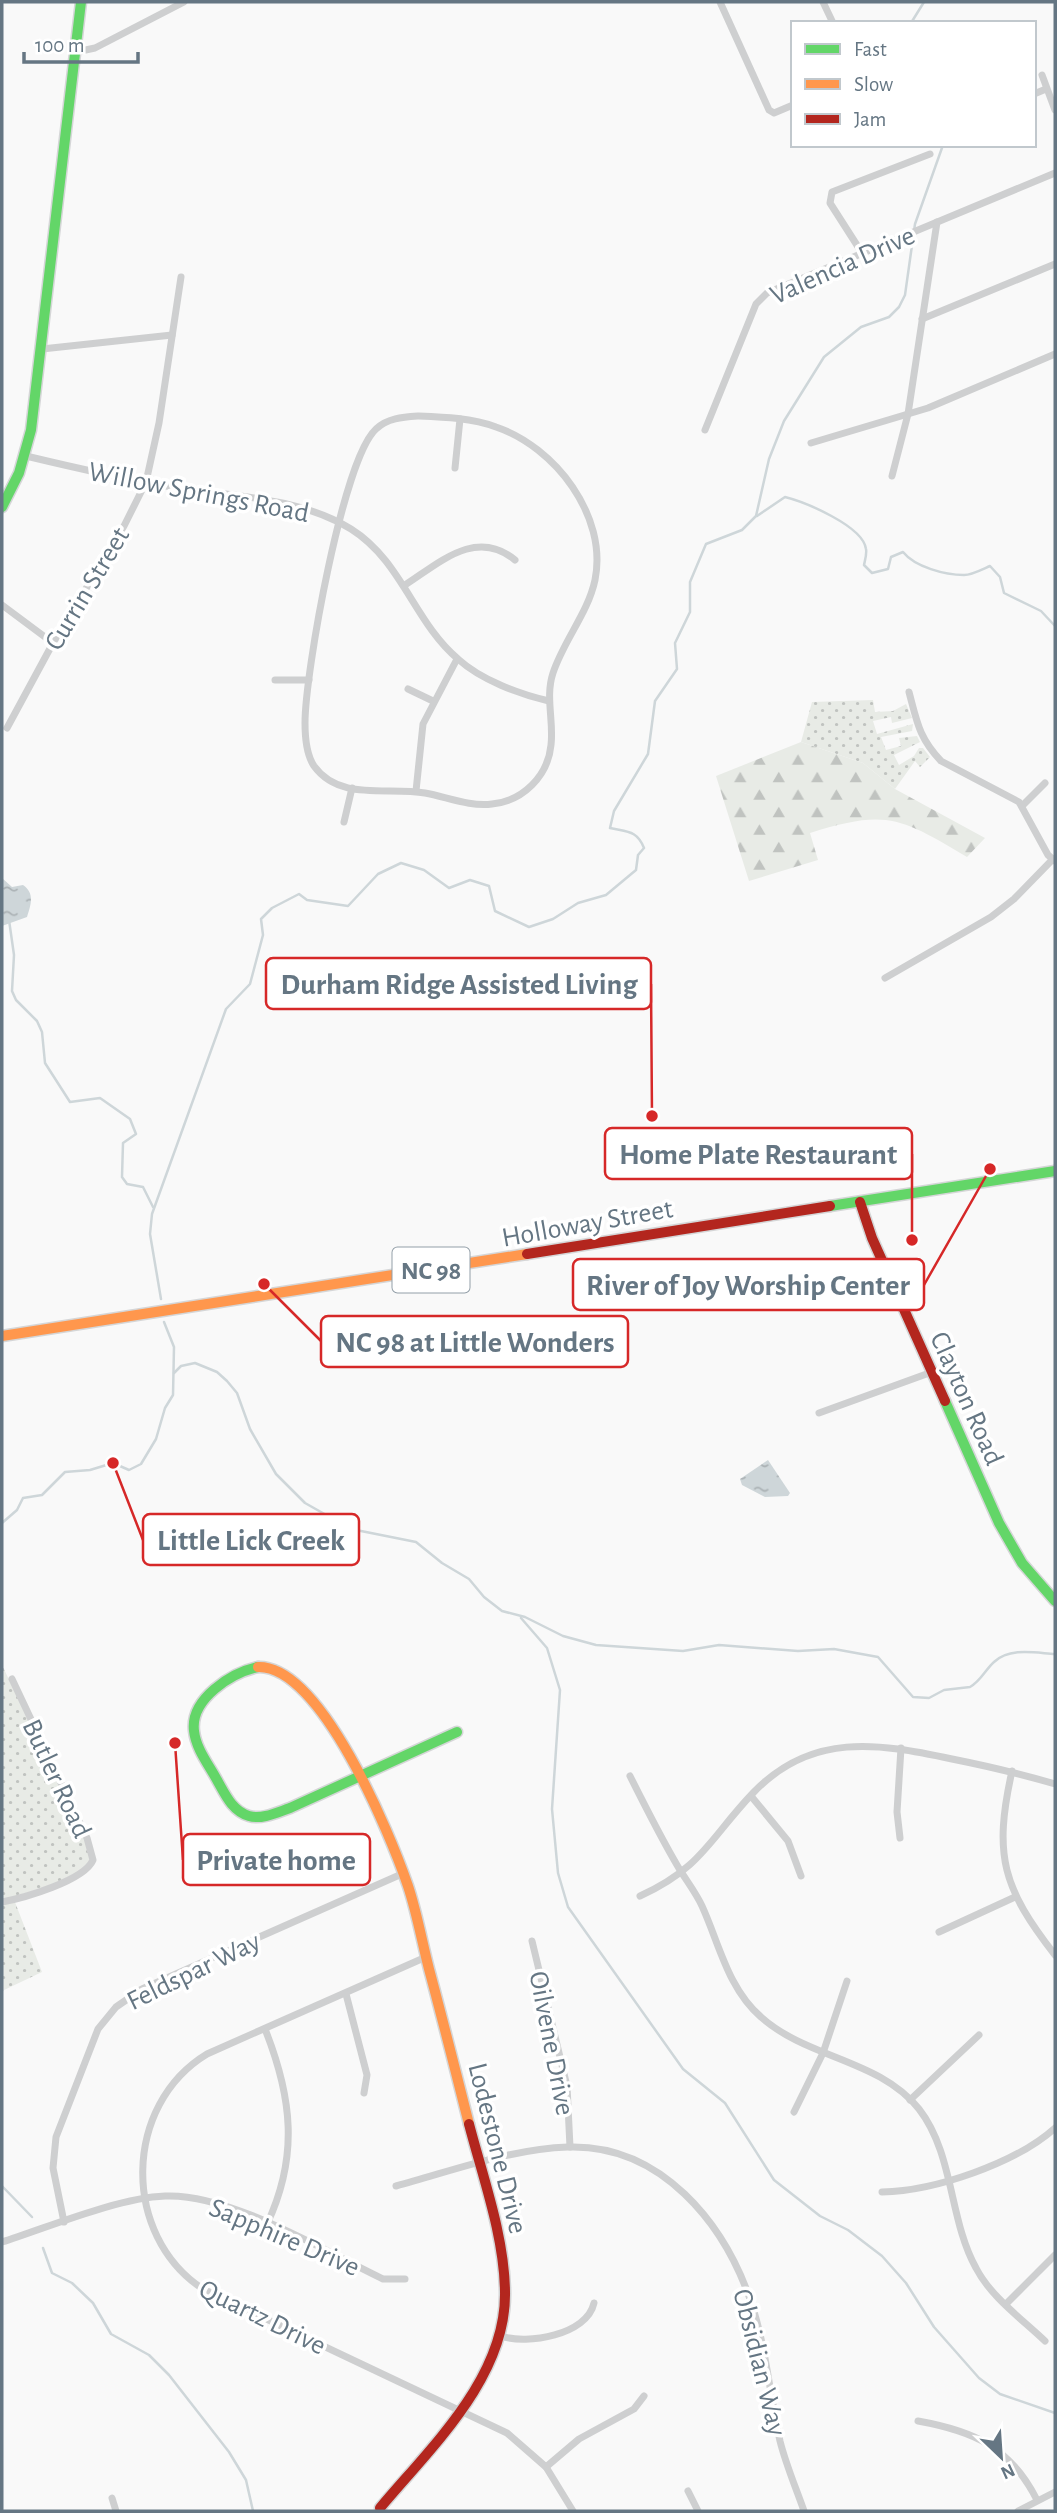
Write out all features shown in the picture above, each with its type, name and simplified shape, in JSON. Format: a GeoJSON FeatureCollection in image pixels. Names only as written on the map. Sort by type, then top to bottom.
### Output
{"type":"FeatureCollection","features":[{"type":"Feature","properties":{"kind":"main road"},"geometry":{"type":"LineString","coordinates":[[2,507],[26,456],[81,2]]}},
{"type":"Feature","properties":{"kind":"main road","name":"Holloway Street"},"geometry":{"type":"LineString","coordinates":[[2,1336],[1055,1171]]}},
{"type":"Feature","properties":{"kind":"main road","name":"Clayton Road"},"geometry":{"type":"LineString","coordinates":[[860,1202],[871,1236],[1009,1544],[1027,1570],[1055,1601]]}},
{"type":"Feature","properties":{"kind":"main road","name":"Lodestone Drive"},"geometry":{"type":"LineString","coordinates":[[380,2508],[483,2378],[501,2336],[505,2314],[505,2274],[480,2164],[404,1873],[359,1774],[337,1734],[287,1674],[275,1666],[260,1664],[242,1670],[209,1696],[198,1709],[194,1729],[227,1799],[247,1815],[261,1816],[274,1813],[359,1774],[457,1732]]}},
{"type":"Feature","properties":{"kind":"street"},"geometry":{"type":"LineString","coordinates":[[76,52],[95,48],[184,2]]}},
{"type":"Feature","properties":{"kind":"street"},"geometry":{"type":"LineString","coordinates":[[720,2],[769,110],[774,113],[791,105]]}},
{"type":"Feature","properties":{"kind":"street"},"geometry":{"type":"LineString","coordinates":[[823,2],[831,21]]}},
{"type":"Feature","properties":{"kind":"street"},"geometry":{"type":"LineString","coordinates":[[1042,75],[1055,110]]}},
{"type":"Feature","properties":{"kind":"street"},"geometry":{"type":"LineString","coordinates":[[1036,93],[1046,89]]}},
{"type":"Feature","properties":{"kind":"street"},"geometry":{"type":"LineString","coordinates":[[862,253],[830,203],[832,192],[930,153]]}},
{"type":"Feature","properties":{"kind":"street","name":"Valencia Drive"},"geometry":{"type":"LineString","coordinates":[[705,430],[760,298],[1055,173]]}},
{"type":"Feature","properties":{"kind":"street"},"geometry":{"type":"LineString","coordinates":[[892,476],[908,414],[937,222]]}},
{"type":"Feature","properties":{"kind":"street"},"geometry":{"type":"LineString","coordinates":[[922,319],[1055,264]]}},
{"type":"Feature","properties":{"kind":"street","name":"Currin Street"},"geometry":{"type":"LineString","coordinates":[[7,728],[53,643],[124,526],[146,482],[181,278]]}},
{"type":"Feature","properties":{"kind":"street"},"geometry":{"type":"LineString","coordinates":[[41,349],[172,335]]}},
{"type":"Feature","properties":{"kind":"street"},"geometry":{"type":"LineString","coordinates":[[811,443],[908,414],[1055,354]]}},
{"type":"Feature","properties":{"kind":"street"},"geometry":{"type":"LineString","coordinates":[[410,416],[460,419],[505,430],[548,461],[574,488],[593,527],[597,557],[594,585],[553,675],[549,701],[551,748],[537,781],[503,802],[484,804],[416,791],[352,788],[330,780],[310,758],[305,724],[323,591],[355,470],[365,446],[376,429],[389,421],[410,416]]}},
{"type":"Feature","properties":{"kind":"street"},"geometry":{"type":"LineString","coordinates":[[455,468],[460,419]]}},
{"type":"Feature","properties":{"kind":"street","name":"Willow Springs Road"},"geometry":{"type":"LineString","coordinates":[[26,456],[146,482],[294,507],[340,523],[376,549],[457,659],[514,690],[549,701]]}},
{"type":"Feature","properties":{"kind":"street"},"geometry":{"type":"LineString","coordinates":[[405,585],[458,551],[468,548],[494,548],[515,560]]}},
{"type":"Feature","properties":{"kind":"street"},"geometry":{"type":"LineString","coordinates":[[2,604],[53,643]]}},
{"type":"Feature","properties":{"kind":"street"},"geometry":{"type":"LineString","coordinates":[[416,791],[420,740],[433,701],[457,659]]}},
{"type":"Feature","properties":{"kind":"street"},"geometry":{"type":"LineString","coordinates":[[275,680],[309,680]]}},
{"type":"Feature","properties":{"kind":"street"},"geometry":{"type":"LineString","coordinates":[[408,689],[433,701]]}},
{"type":"Feature","properties":{"kind":"street"},"geometry":{"type":"LineString","coordinates":[[885,978],[991,916],[1014,899],[1054,860],[1022,806],[997,789],[941,761],[921,737],[909,692]]}},
{"type":"Feature","properties":{"kind":"street"},"geometry":{"type":"LineString","coordinates":[[1022,806],[1045,783]]}},
{"type":"Feature","properties":{"kind":"street"},"geometry":{"type":"LineString","coordinates":[[344,822],[352,788]]}},
{"type":"Feature","properties":{"kind":"street"},"geometry":{"type":"LineString","coordinates":[[819,1413],[932,1372]]}},
{"type":"Feature","properties":{"kind":"street","name":"Butler Road"},"geometry":{"type":"LineString","coordinates":[[2,1902],[73,1877],[85,1871],[93,1860],[81,1824],[12,1679]]}},
{"type":"Feature","properties":{"kind":"street"},"geometry":{"type":"LineString","coordinates":[[640,1896],[682,1874],[770,1778],[815,1754],[848,1745],[901,1748],[1012,1771],[1055,1784]]}},
{"type":"Feature","properties":{"kind":"street"},"geometry":{"type":"LineString","coordinates":[[900,1838],[897,1812],[901,1748]]}},
{"type":"Feature","properties":{"kind":"street"},"geometry":{"type":"LineString","coordinates":[[1012,1771],[1003,1811],[1002,1846],[1015,1896],[1055,1955]]}},
{"type":"Feature","properties":{"kind":"street"},"geometry":{"type":"LineString","coordinates":[[630,1776],[682,1874],[701,1903],[729,1974],[750,2006],[774,2027],[823,2053],[875,2073],[911,2100],[934,2135],[975,2268],[1006,2304],[1045,2341]]}},
{"type":"Feature","properties":{"kind":"street"},"geometry":{"type":"LineString","coordinates":[[751,1796],[788,1841],[801,1876]]}},
{"type":"Feature","properties":{"kind":"street","name":"Feldspar Way"},"geometry":{"type":"LineString","coordinates":[[64,2222],[53,2168],[56,2137],[92,2039],[116,2007],[142,1989],[404,1873]]}},
{"type":"Feature","properties":{"kind":"street"},"geometry":{"type":"LineString","coordinates":[[939,1931],[1015,1896]]}},
{"type":"Feature","properties":{"kind":"street","name":"Oilvene Drive"},"geometry":{"type":"LineString","coordinates":[[532,1941],[567,2085],[570,2147]]}},
{"type":"Feature","properties":{"kind":"street","name":"Quartz Drive"},"geometry":{"type":"LineString","coordinates":[[426,1957],[207,2054],[175,2080],[160,2104],[144,2150],[145,2198],[159,2244],[177,2269],[192,2281],[507,2433],[546,2467],[573,2511]]}},
{"type":"Feature","properties":{"kind":"street"},"geometry":{"type":"LineString","coordinates":[[794,2112],[823,2053],[848,1981]]}},
{"type":"Feature","properties":{"kind":"street"},"geometry":{"type":"LineString","coordinates":[[346,1994],[367,2075],[364,2093]]}},
{"type":"Feature","properties":{"kind":"street"},"geometry":{"type":"LineString","coordinates":[[265,2029],[285,2097],[290,2132],[285,2177],[267,2224]]}},
{"type":"Feature","properties":{"kind":"street"},"geometry":{"type":"LineString","coordinates":[[911,2100],[979,2035]]}},
{"type":"Feature","properties":{"kind":"street"},"geometry":{"type":"LineString","coordinates":[[882,2192],[914,2190],[948,2180],[1028,2148],[1055,2128]]}},
{"type":"Feature","properties":{"kind":"street","name":"Obsidian Way"},"geometry":{"type":"LineString","coordinates":[[397,2186],[529,2151],[570,2147],[614,2151],[661,2173],[680,2187],[710,2223],[737,2268],[752,2306],[783,2452],[804,2511]]}},
{"type":"Feature","properties":{"kind":"street","name":"Sapphire Drive"},"geometry":{"type":"LineString","coordinates":[[2,2242],[145,2198],[173,2196],[202,2200],[267,2224],[383,2278],[405,2279]]}},
{"type":"Feature","properties":{"kind":"street"},"geometry":{"type":"LineString","coordinates":[[1006,2304],[1055,2255]]}},
{"type":"Feature","properties":{"kind":"street"},"geometry":{"type":"LineString","coordinates":[[501,2336],[525,2341],[557,2334],[582,2320],[593,2310],[594,2303]]}},
{"type":"Feature","properties":{"kind":"street"},"geometry":{"type":"LineString","coordinates":[[546,2467],[579,2439],[634,2409],[644,2396]]}},
{"type":"Feature","properties":{"kind":"street"},"geometry":{"type":"LineString","coordinates":[[918,2421],[965,2431],[985,2441],[1013,2465],[1037,2500]]}},
{"type":"Feature","properties":{"kind":"street"},"geometry":{"type":"LineString","coordinates":[[688,2491],[698,2511]]}},
{"type":"Feature","properties":{"kind":"street"},"geometry":{"type":"LineString","coordinates":[[1018,2511],[1055,2492]]}},
{"type":"Feature","properties":{"kind":"street"},"geometry":{"type":"LineString","coordinates":[[112,2498],[116,2511]]}},
{"type":"Feature","properties":{"kind":"green space"},"geometry":{"type":"Polygon","coordinates":[[[873,700],[875,712],[893,711],[906,704],[912,718],[892,723],[891,717],[873,721],[877,734],[913,724],[912,731],[881,737],[886,750],[901,746],[899,738],[917,736],[920,742],[894,755],[899,765],[914,756],[919,748],[923,748],[930,757],[920,767],[915,761],[895,789],[863,763],[801,742],[812,702],[873,700]]]}},
{"type":"Feature","properties":{"kind":"green space"},"geometry":{"type":"Polygon","coordinates":[[[801,742],[863,763],[895,789],[985,838],[967,857],[908,825],[892,821],[857,821],[810,833],[818,860],[749,881],[716,776],[801,742]]]}},
{"type":"Feature","properties":{"kind":"green space"},"geometry":{"type":"Polygon","coordinates":[[[2,1665],[90,1849],[89,1866],[54,1884],[13,1897],[42,1972],[2,1991],[2,1665]]]}},
{"type":"Feature","properties":{"kind":"water"},"geometry":{"type":"Polygon","coordinates":[[[2,878],[12,887],[23,885],[27,888],[31,900],[27,917],[2,926],[2,878]]]}},
{"type":"Feature","properties":{"kind":"water"},"geometry":{"type":"Polygon","coordinates":[[[768,1460],[790,1493],[788,1496],[765,1497],[742,1485],[740,1479],[768,1460]]]}},
{"type":"Feature","properties":{"kind":"waterway"},"geometry":{"type":"LineString","coordinates":[[912,21],[924,2]]}},
{"type":"Feature","properties":{"kind":"waterway"},"geometry":{"type":"LineString","coordinates":[[161,1299],[150,1234],[152,1214],[226,1009],[250,984],[263,935],[261,919],[272,908],[299,894],[307,900],[348,906],[378,874],[401,863],[424,870],[449,888],[470,880],[489,886],[495,911],[529,927],[553,919],[578,903],[606,895],[636,870],[638,855],[644,848],[641,842],[631,833],[610,828],[614,811],[648,754],[655,701],[677,669],[675,643],[690,612],[690,582],[706,544],[742,530],[756,516],[769,459],[784,421],[824,357],[861,327],[889,317],[899,307],[905,295],[915,224],[942,147]]}},
{"type":"Feature","properties":{"kind":"waterway"},"geometry":{"type":"LineString","coordinates":[[757,516],[785,497],[832,516],[862,540],[866,551],[864,565],[872,573],[888,569],[891,557],[903,552],[923,566],[948,574],[967,575],[990,566],[1000,577],[1004,593],[1041,611],[1055,626]]}},
{"type":"Feature","properties":{"kind":"waterway"},"geometry":{"type":"LineString","coordinates":[[9,920],[14,955],[12,991],[16,1000],[37,1021],[42,1032],[45,1063],[70,1102],[100,1098],[130,1119],[136,1134],[123,1143],[122,1177],[127,1184],[143,1187],[153,1207]]}},
{"type":"Feature","properties":{"kind":"waterway"},"geometry":{"type":"LineString","coordinates":[[2,1523],[17,1510],[23,1498],[42,1495],[65,1472],[90,1470],[113,1463],[129,1470],[141,1464],[156,1439],[165,1408],[173,1395],[174,1347],[164,1322]]}},
{"type":"Feature","properties":{"kind":"waterway"},"geometry":{"type":"LineString","coordinates":[[174,1373],[181,1366],[195,1363],[217,1372],[227,1381],[237,1393],[250,1429],[276,1474],[305,1503],[351,1529],[416,1542],[442,1563],[469,1579],[484,1597],[502,1611],[525,1617],[563,1636],[596,1645],[683,1651],[719,1645],[798,1651],[834,1649],[878,1657],[913,1697],[929,1698],[944,1690],[970,1687],[994,1662],[1008,1654],[1055,1654]]}},
{"type":"Feature","properties":{"kind":"waterway"},"geometry":{"type":"LineString","coordinates":[[521,1618],[547,1648],[560,1690],[552,1809],[558,1873],[568,1907],[683,2069],[725,2103],[774,2180],[820,2216],[848,2230],[882,2256],[906,2283],[934,2327],[979,2378],[1000,2394],[1055,2413]]}},
{"type":"Feature","properties":{"kind":"waterway"},"geometry":{"type":"LineString","coordinates":[[2,2186],[32,2217]]}},
{"type":"Feature","properties":{"kind":"waterway"},"geometry":{"type":"LineString","coordinates":[[43,2248],[52,2273],[72,2283],[93,2303],[111,2334],[149,2355],[169,2375],[229,2452],[246,2480],[253,2511]]}},
{"type":"Feature","properties":{"kind":"traffic: fast"},"geometry":{"type":"LineString","coordinates":[[2,507],[19,473],[31,430],[81,2]]}},
{"type":"Feature","properties":{"kind":"traffic: fast"},"geometry":{"type":"LineString","coordinates":[[830,1206],[1055,1171]]}},
{"type":"Feature","properties":{"kind":"traffic: fast"},"geometry":{"type":"LineString","coordinates":[[945,1401],[999,1523],[1022,1563],[1055,1601]]}},
{"type":"Feature","properties":{"kind":"traffic: fast"},"geometry":{"type":"LineString","coordinates":[[258,1667],[236,1675],[214,1689],[205,1698],[194,1719],[195,1738],[203,1757],[230,1801],[243,1814],[249,1816],[265,1816],[290,1808],[457,1732]]}},
{"type":"Feature","properties":{"kind":"traffic: slow"},"geometry":{"type":"LineString","coordinates":[[2,1336],[527,1254]]}},
{"type":"Feature","properties":{"kind":"traffic: slow"},"geometry":{"type":"LineString","coordinates":[[258,1667],[282,1674],[305,1693],[350,1756],[369,1793],[411,1896],[469,2124]]}},
{"type":"Feature","properties":{"kind":"traffic: jam"},"geometry":{"type":"LineString","coordinates":[[860,1202],[872,1238],[945,1401]]}},
{"type":"Feature","properties":{"kind":"traffic: jam"},"geometry":{"type":"LineString","coordinates":[[527,1254],[830,1206]]}},
{"type":"Feature","properties":{"kind":"traffic: jam"},"geometry":{"type":"LineString","coordinates":[[380,2508],[462,2409],[480,2381],[493,2353],[502,2323],[505,2291],[501,2249],[469,2124]]}},
{"type":"Feature","properties":{"kind":"place","name":"Durham Ridge Assisted Living"},"geometry":{"type":"Point","coordinates":[652,1116]}},
{"type":"Feature","properties":{"kind":"place","name":"River of Joy Worship Center"},"geometry":{"type":"Point","coordinates":[990,1169]}},
{"type":"Feature","properties":{"kind":"place","name":"Home Plate Restaurant"},"geometry":{"type":"Point","coordinates":[912,1240]}},
{"type":"Feature","properties":{"kind":"place","name":"NC 98 at Little Wonders"},"geometry":{"type":"Point","coordinates":[264,1284]}},
{"type":"Feature","properties":{"kind":"place","name":"Little Lick Creek"},"geometry":{"type":"Point","coordinates":[113,1463]}},
{"type":"Feature","properties":{"kind":"place","name":"Private home"},"geometry":{"type":"Point","coordinates":[175,1743]}}]}
